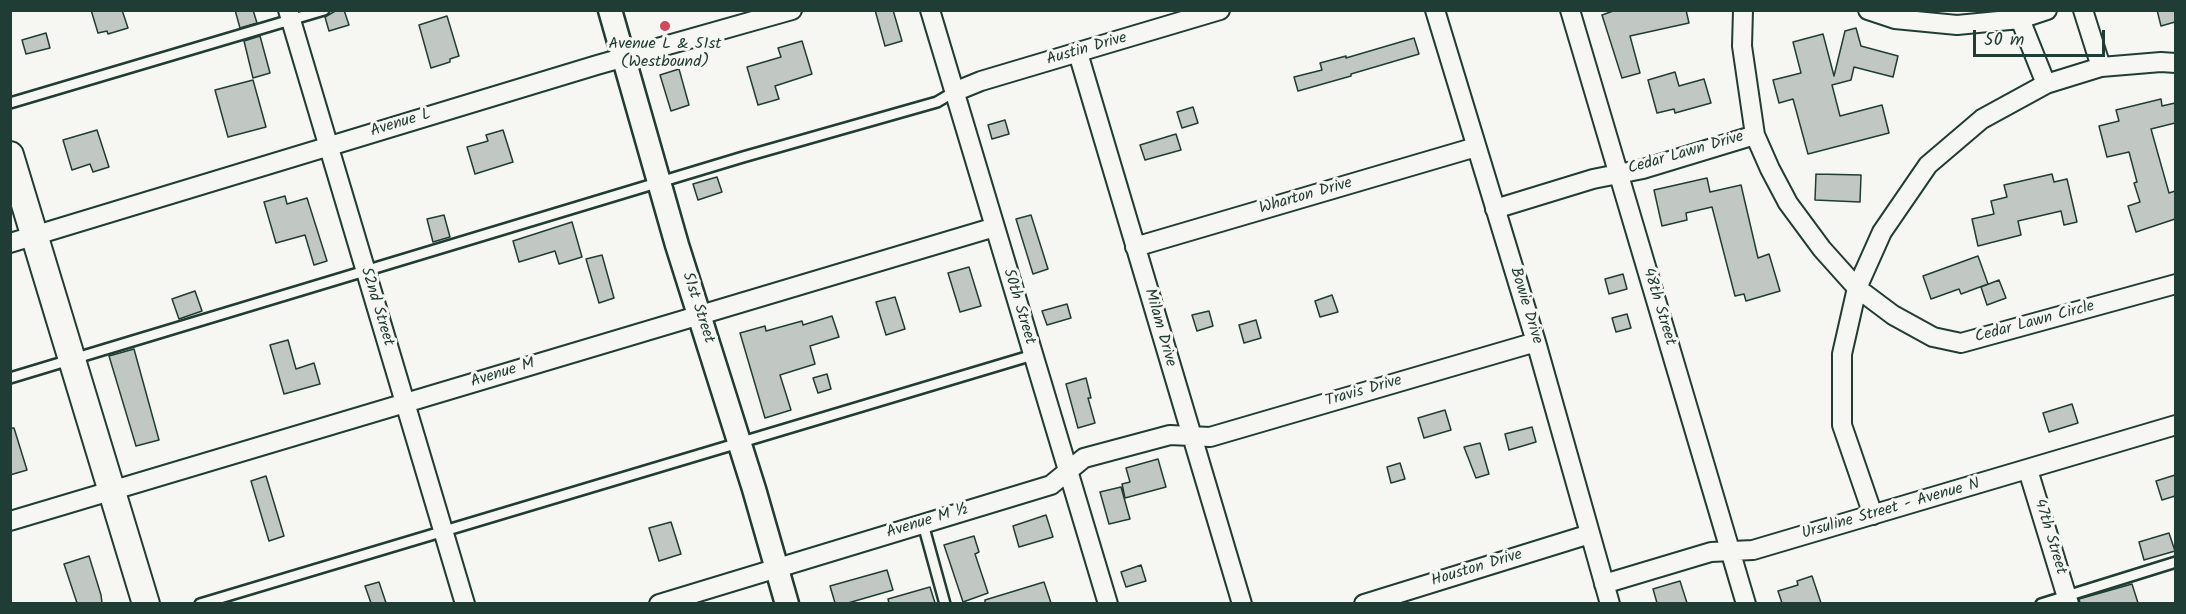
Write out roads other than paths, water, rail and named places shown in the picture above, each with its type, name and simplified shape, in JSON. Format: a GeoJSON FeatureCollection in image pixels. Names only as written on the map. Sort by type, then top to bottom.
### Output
{"type":"FeatureCollection","features":[{"type":"Feature","properties":{"kind":"main road"},"geometry":{"type":"LineString","coordinates":[[10,155],[146,603]]}},
{"type":"Feature","properties":{"kind":"street","name":"51st Street"},"geometry":{"type":"LineString","coordinates":[[610,10],[659,183],[787,603]]}},
{"type":"Feature","properties":{"kind":"street","name":"Avenue L"},"geometry":{"type":"LineString","coordinates":[[10,243],[328,146],[792,10]]}},
{"type":"Feature","properties":{"kind":"street","name":"50th Street"},"geometry":{"type":"LineString","coordinates":[[930,10],[1108,603]]}},
{"type":"Feature","properties":{"kind":"street","name":"Austin Drive"},"geometry":{"type":"LineString","coordinates":[[954,92],[981,81],[1220,10]]}},
{"type":"Feature","properties":{"kind":"street","name":"Bowie Drive"},"geometry":{"type":"LineString","coordinates":[[1435,10],[1536,342],[1610,603]]}},
{"type":"Feature","properties":{"kind":"street","name":"48th Street"},"geometry":{"type":"LineString","coordinates":[[1570,10],[1746,603]]}},
{"type":"Feature","properties":{"kind":"street","name":"Cedar Lawn Circle"},"geometry":{"type":"LineString","coordinates":[[1743,10],[1742,45],[1755,135],[1788,203],[1822,249],[1857,288],[1893,315],[1933,337],[1961,343],[2175,284]]}},
{"type":"Feature","properties":{"kind":"street"},"geometry":{"type":"LineString","coordinates":[[1868,10],[1895,19],[1957,25],[2020,19],[2047,10]]}},
{"type":"Feature","properties":{"kind":"street"},"geometry":{"type":"LineString","coordinates":[[2083,10],[2101,67]]}},
{"type":"Feature","properties":{"kind":"street","name":"52nd Street"},"geometry":{"type":"LineString","coordinates":[[289,16],[465,603]]}},
{"type":"Feature","properties":{"kind":"street"},"geometry":{"type":"LineString","coordinates":[[2020,19],[2046,84]]}},
{"type":"Feature","properties":{"kind":"street","name":"Milam Drive"},"geometry":{"type":"LineString","coordinates":[[1078,52],[1242,603]]}},
{"type":"Feature","properties":{"kind":"street"},"geometry":{"type":"LineString","coordinates":[[1874,515],[1842,425],[1842,354],[1857,288],[1882,231],[1928,165],[1982,119],[2046,84],[2101,67],[2175,63]]}},
{"type":"Feature","properties":{"kind":"street","name":"Cedar Lawn Drive"},"geometry":{"type":"LineString","coordinates":[[1618,173],[1643,169],[1755,135]]}},
{"type":"Feature","properties":{"kind":"street","name":"Wharton Drive"},"geometry":{"type":"LineString","coordinates":[[1135,247],[1476,147]]}},
{"type":"Feature","properties":{"kind":"street"},"geometry":{"type":"LineString","coordinates":[[1495,209],[1618,173]]}},
{"type":"Feature","properties":{"kind":"street","name":"Avenue M"},"geometry":{"type":"LineString","coordinates":[[10,521],[995,227]]}},
{"type":"Feature","properties":{"kind":"street","name":"Travis Drive"},"geometry":{"type":"LineString","coordinates":[[1191,435],[1210,437],[1536,342]]}},
{"type":"Feature","properties":{"kind":"street","name":"Ursuline Street - Avenue N"},"geometry":{"type":"LineString","coordinates":[[1604,584],[1711,552],[1753,550],[2175,425]]}},
{"type":"Feature","properties":{"kind":"street","name":"Avenue M ½"},"geometry":{"type":"LineString","coordinates":[[659,603],[1052,485],[1084,458],[1170,435],[1191,435]]}},
{"type":"Feature","properties":{"kind":"street","name":"47th Street"},"geometry":{"type":"LineString","coordinates":[[2028,470],[2068,600]]}},
{"type":"Feature","properties":{"kind":"street","name":"Houston Drive"},"geometry":{"type":"LineString","coordinates":[[1364,603],[1590,534]]}},
{"type":"Feature","properties":{"kind":"lane"},"geometry":{"type":"LineString","coordinates":[[10,103],[289,16],[324,10]]}},
{"type":"Feature","properties":{"kind":"lane"},"geometry":{"type":"LineString","coordinates":[[10,378],[937,102],[954,92]]}},
{"type":"Feature","properties":{"kind":"lane"},"geometry":{"type":"LineString","coordinates":[[200,603],[1033,355]]}},
{"type":"Feature","properties":{"kind":"lane"},"geometry":{"type":"LineString","coordinates":[[923,524],[945,603]]}},
{"type":"Feature","properties":{"kind":"lane"},"geometry":{"type":"LineString","coordinates":[[2041,603],[2068,600],[2175,562]]}},
{"type":"Feature","properties":{"kind":"place","name":"Avenue L & 51st (Westbound)"},"geometry":{"type":"Point","coordinates":[665,26]}}]}
